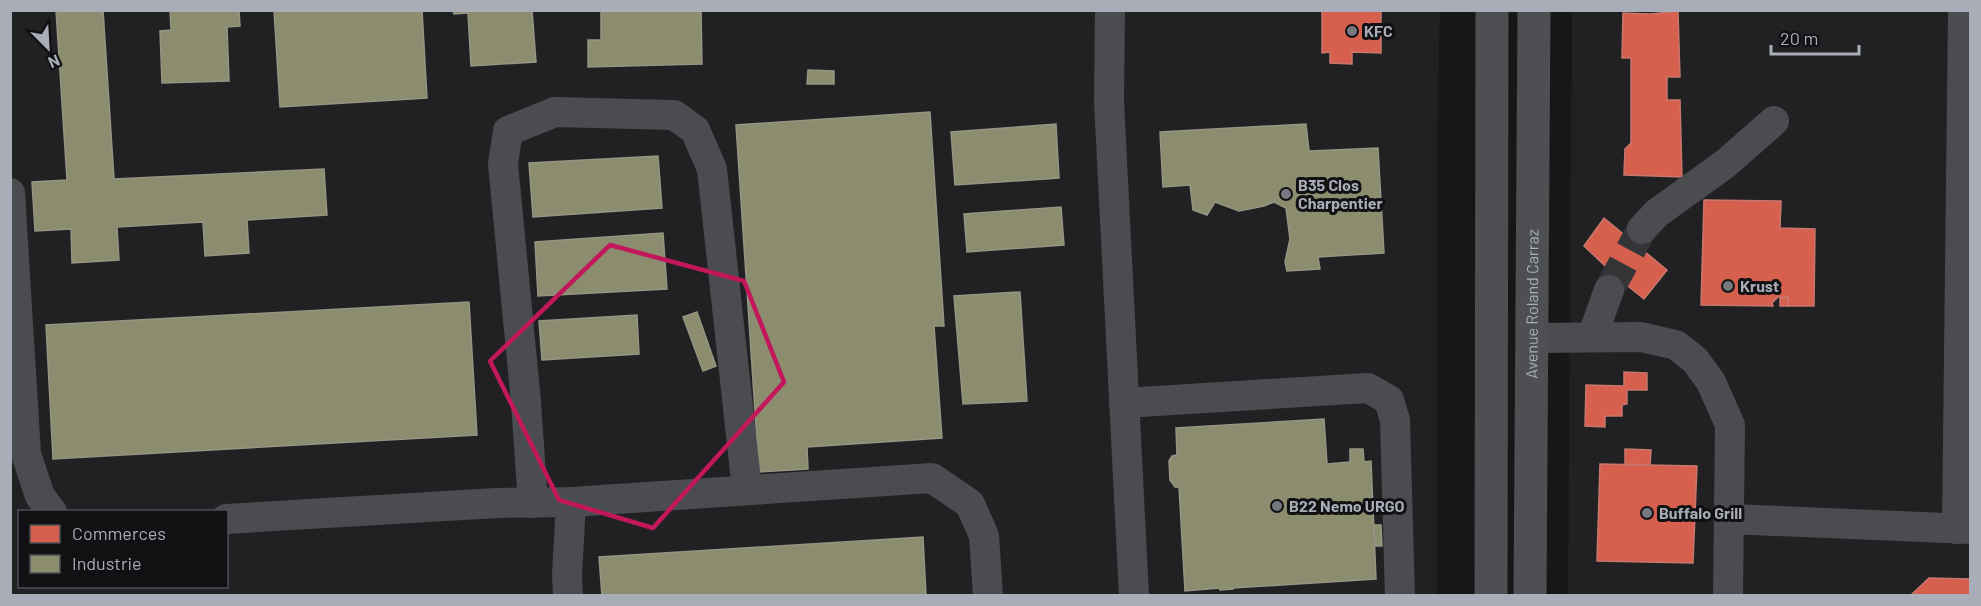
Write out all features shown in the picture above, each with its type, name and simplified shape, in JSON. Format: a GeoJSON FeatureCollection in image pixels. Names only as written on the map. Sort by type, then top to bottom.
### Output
{"type":"FeatureCollection","features":[{"type":"Feature","properties":{"kind":"main road"},"geometry":{"type":"LineString","coordinates":[[1491,596],[1492,10]]}},
{"type":"Feature","properties":{"kind":"main road","name":"Avenue Roland Carraz"},"geometry":{"type":"LineString","coordinates":[[1530,596],[1534,10]]}},
{"type":"Feature","properties":{"kind":"street"},"geometry":{"type":"LineString","coordinates":[[1110,10],[1109,101],[1134,596]]}},
{"type":"Feature","properties":{"kind":"street"},"geometry":{"type":"LineString","coordinates":[[1729,519],[1964,529],[1963,10]]}},
{"type":"Feature","properties":{"kind":"street"},"geometry":{"type":"LineString","coordinates":[[533,503],[526,402],[503,164],[508,131],[555,112],[674,115],[694,130],[712,169],[747,490]]}},
{"type":"Feature","properties":{"kind":"street"},"geometry":{"type":"LineString","coordinates":[[1642,229],[1658,213],[1725,164],[1774,121]]}},
{"type":"Feature","properties":{"kind":"street"},"geometry":{"type":"LineString","coordinates":[[10,194],[26,454],[40,496],[50,510]]}},
{"type":"Feature","properties":{"kind":"street"},"geometry":{"type":"LineString","coordinates":[[1592,337],[1609,290]]}},
{"type":"Feature","properties":{"kind":"street"},"geometry":{"type":"LineString","coordinates":[[1532,338],[1641,337],[1676,345],[1695,360],[1711,382],[1730,425],[1728,596]]}},
{"type":"Feature","properties":{"kind":"street"},"geometry":{"type":"LineString","coordinates":[[1124,403],[1368,388],[1389,400],[1395,420],[1400,596]]}},
{"type":"Feature","properties":{"kind":"street"},"geometry":{"type":"LineString","coordinates":[[228,519],[497,503],[571,502],[932,478],[970,504],[984,536],[988,596]]}},
{"type":"Feature","properties":{"kind":"street"},"geometry":{"type":"LineString","coordinates":[[568,596],[571,502]]}},
{"type":"Feature","properties":{"kind":"highlighted area"},"geometry":{"type":"Polygon","coordinates":[[[610,245],[744,281],[784,382],[653,528],[559,500],[490,361],[610,245]]]}},
{"type":"Feature","properties":{"kind":"shaded area"},"geometry":{"type":"Polygon","coordinates":[[[10,11],[1440,11],[1437,131],[1437,595],[11,595],[10,11]]]}},
{"type":"Feature","properties":{"kind":"shaded area"},"geometry":{"type":"Polygon","coordinates":[[[1572,11],[1970,11],[1970,595],[1568,596],[1572,11]]]}},
{"type":"Feature","properties":{"kind":"building: Commerces","name":"KFC"},"geometry":{"type":"Polygon","coordinates":[[[1322,10],[1381,10],[1381,53],[1352,52],[1352,64],[1330,63],[1330,52],[1322,53],[1322,10]]]}},
{"type":"Feature","properties":{"kind":"building: Commerces"},"geometry":{"type":"Polygon","coordinates":[[[1678,11],[1680,77],[1667,77],[1667,100],[1680,100],[1682,177],[1624,175],[1625,149],[1631,143],[1631,58],[1622,58],[1623,13],[1650,14],[1678,11]]]}},
{"type":"Feature","properties":{"kind":"building: Commerces"},"geometry":{"type":"Polygon","coordinates":[[[1704,200],[1781,201],[1780,228],[1815,229],[1814,306],[1788,306],[1788,297],[1778,297],[1772,303],[1773,306],[1701,305],[1704,200]]]}},
{"type":"Feature","properties":{"kind":"building: Commerces"},"geometry":{"type":"Polygon","coordinates":[[[1604,218],[1667,270],[1644,299],[1584,246],[1604,218]]]}},
{"type":"Feature","properties":{"kind":"building: Commerces"},"geometry":{"type":"Polygon","coordinates":[[[1788,297],[1788,306],[1780,306],[1780,298],[1788,297]]]}},
{"type":"Feature","properties":{"kind":"building: Commerces"},"geometry":{"type":"Polygon","coordinates":[[[1624,372],[1647,373],[1647,390],[1627,390],[1627,404],[1622,405],[1622,416],[1605,416],[1605,427],[1585,426],[1586,385],[1624,386],[1624,372]]]}},
{"type":"Feature","properties":{"kind":"building: Commerces"},"geometry":{"type":"Polygon","coordinates":[[[1625,449],[1651,450],[1650,465],[1625,464],[1625,449]]]}},
{"type":"Feature","properties":{"kind":"building: Commerces","name":"Buffalo Grill"},"geometry":{"type":"Polygon","coordinates":[[[1600,464],[1697,466],[1693,563],[1597,561],[1600,464]]]}},
{"type":"Feature","properties":{"kind":"building: Commerces"},"geometry":{"type":"Polygon","coordinates":[[[1929,578],[1970,579],[1970,596],[1910,596],[1929,578]]]}},
{"type":"Feature","properties":{"kind":"building: Industrie"},"geometry":{"type":"Polygon","coordinates":[[[56,10],[103,10],[114,179],[324,169],[327,215],[247,220],[249,253],[205,256],[203,222],[117,227],[119,260],[72,263],[71,229],[35,231],[32,182],[67,180],[56,10]]]}},
{"type":"Feature","properties":{"kind":"building: Industrie"},"geometry":{"type":"Polygon","coordinates":[[[170,10],[239,10],[240,26],[227,27],[229,81],[162,83],[160,31],[171,30],[170,10]]]}},
{"type":"Feature","properties":{"kind":"building: Industrie"},"geometry":{"type":"Polygon","coordinates":[[[274,10],[422,10],[427,98],[280,107],[274,10]]]}},
{"type":"Feature","properties":{"kind":"building: Industrie"},"geometry":{"type":"Polygon","coordinates":[[[453,10],[532,10],[536,62],[471,66],[468,13],[454,14],[453,10]]]}},
{"type":"Feature","properties":{"kind":"building: Industrie"},"geometry":{"type":"Polygon","coordinates":[[[601,10],[701,10],[702,64],[588,67],[588,40],[601,40],[601,10]]]}},
{"type":"Feature","properties":{"kind":"building: Industrie"},"geometry":{"type":"Polygon","coordinates":[[[808,70],[834,71],[834,84],[807,84],[808,70]]]}},
{"type":"Feature","properties":{"kind":"building: Industrie"},"geometry":{"type":"Polygon","coordinates":[[[930,112],[944,326],[934,326],[942,438],[807,447],[808,469],[759,472],[736,125],[930,112]]]}},
{"type":"Feature","properties":{"kind":"building: Industrie"},"geometry":{"type":"Polygon","coordinates":[[[1056,124],[1059,178],[955,185],[951,132],[1056,124]]]}},
{"type":"Feature","properties":{"kind":"building: Industrie","name":"B35 Clos Charpentier"},"geometry":{"type":"Polygon","coordinates":[[[1306,124],[1309,151],[1378,148],[1384,253],[1318,257],[1320,269],[1287,271],[1285,262],[1290,239],[1286,208],[1274,202],[1239,211],[1215,202],[1207,215],[1193,210],[1190,185],[1163,187],[1160,132],[1306,124]]]}},
{"type":"Feature","properties":{"kind":"building: Industrie"},"geometry":{"type":"Polygon","coordinates":[[[658,156],[662,208],[533,217],[529,163],[658,156]]]}},
{"type":"Feature","properties":{"kind":"building: Industrie"},"geometry":{"type":"Polygon","coordinates":[[[1061,207],[1064,245],[967,252],[964,214],[1061,207]]]}},
{"type":"Feature","properties":{"kind":"building: Industrie"},"geometry":{"type":"Polygon","coordinates":[[[663,233],[667,289],[538,296],[535,242],[663,233]]]}},
{"type":"Feature","properties":{"kind":"building: Industrie"},"geometry":{"type":"Polygon","coordinates":[[[1020,292],[1027,401],[963,404],[954,296],[1020,292]]]}},
{"type":"Feature","properties":{"kind":"building: Industrie"},"geometry":{"type":"Polygon","coordinates":[[[469,302],[477,435],[53,459],[46,325],[469,302]]]}},
{"type":"Feature","properties":{"kind":"building: Industrie"},"geometry":{"type":"Polygon","coordinates":[[[697,312],[716,366],[703,371],[683,317],[697,312]]]}},
{"type":"Feature","properties":{"kind":"building: Industrie"},"geometry":{"type":"Polygon","coordinates":[[[637,315],[639,354],[542,360],[539,321],[637,315]]]}},
{"type":"Feature","properties":{"kind":"building: Industrie","name":"B22 Nemo URGO"},"geometry":{"type":"Polygon","coordinates":[[[1324,419],[1327,464],[1350,462],[1350,449],[1363,449],[1364,462],[1371,461],[1376,579],[1185,591],[1179,487],[1175,487],[1170,480],[1169,461],[1172,456],[1177,455],[1176,428],[1324,419]]]}},
{"type":"Feature","properties":{"kind":"building: Industrie"},"geometry":{"type":"Polygon","coordinates":[[[1374,525],[1381,525],[1382,546],[1375,546],[1374,525]]]}},
{"type":"Feature","properties":{"kind":"building: Industrie"},"geometry":{"type":"Polygon","coordinates":[[[923,537],[926,596],[602,596],[599,557],[923,537]]]}},
{"type":"Feature","properties":{"kind":"tunnel"},"geometry":{"type":"LineString","coordinates":[[1609,290],[1642,229]]}},
{"type":"Feature","properties":{"kind":"place","name":"KFC"},"geometry":{"type":"Point","coordinates":[1352,31]}},
{"type":"Feature","properties":{"kind":"place","name":"B35 Clos Charpentier"},"geometry":{"type":"Point","coordinates":[1286,194]}},
{"type":"Feature","properties":{"kind":"place","name":"Krust"},"geometry":{"type":"Point","coordinates":[1728,286]}},
{"type":"Feature","properties":{"kind":"place","name":"B22 Nemo URGO"},"geometry":{"type":"Point","coordinates":[1277,506]}},
{"type":"Feature","properties":{"kind":"place","name":"Buffalo Grill"},"geometry":{"type":"Point","coordinates":[1647,513]}}]}
